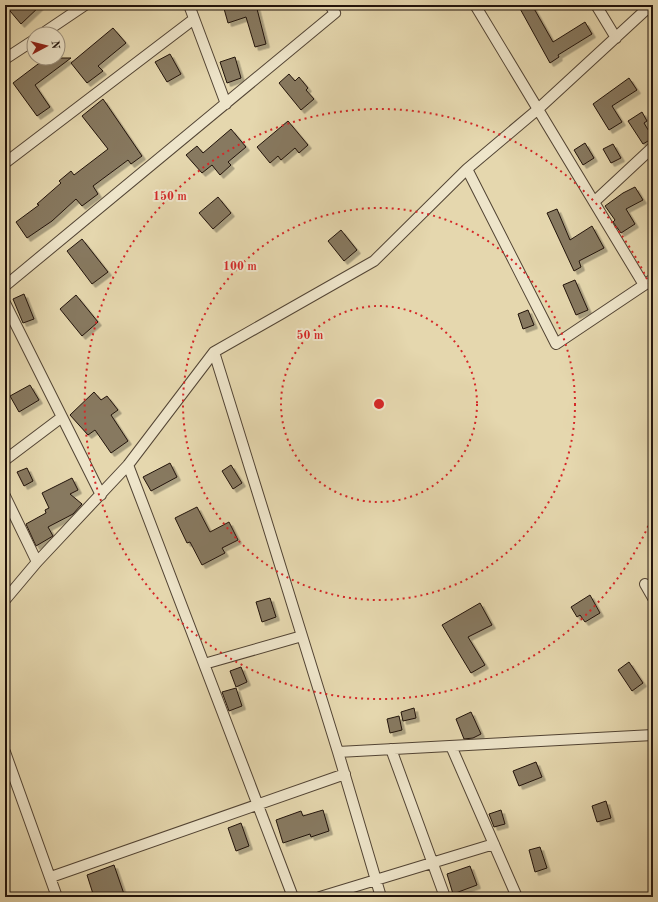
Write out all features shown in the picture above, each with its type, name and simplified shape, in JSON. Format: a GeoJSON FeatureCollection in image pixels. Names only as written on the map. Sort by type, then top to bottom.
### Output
{"type":"FeatureCollection","features":[{"type":"Feature","properties":{"kind":"street"},"geometry":{"type":"LineString","coordinates":[[54,26],[85,5]]}},
{"type":"Feature","properties":{"kind":"street"},"geometry":{"type":"LineString","coordinates":[[189,5],[226,104]]}},
{"type":"Feature","properties":{"kind":"street"},"geometry":{"type":"LineString","coordinates":[[5,286],[335,13],[330,5]]}},
{"type":"Feature","properties":{"kind":"street"},"geometry":{"type":"LineString","coordinates":[[475,5],[644,285]]}},
{"type":"Feature","properties":{"kind":"street"},"geometry":{"type":"LineString","coordinates":[[596,5],[616,38]]}},
{"type":"Feature","properties":{"kind":"street"},"geometry":{"type":"LineString","coordinates":[[5,600],[37,562],[128,465],[214,352],[374,261],[467,168],[537,110],[651,5]]}},
{"type":"Feature","properties":{"kind":"street"},"geometry":{"type":"LineString","coordinates":[[5,163],[194,19]]}},
{"type":"Feature","properties":{"kind":"street"},"geometry":{"type":"LineString","coordinates":[[5,59],[26,45]]}},
{"type":"Feature","properties":{"kind":"street"},"geometry":{"type":"LineString","coordinates":[[594,202],[653,147]]}},
{"type":"Feature","properties":{"kind":"street"},"geometry":{"type":"LineString","coordinates":[[467,168],[556,344],[653,279]]}},
{"type":"Feature","properties":{"kind":"street"},"geometry":{"type":"LineString","coordinates":[[5,303],[101,495]]}},
{"type":"Feature","properties":{"kind":"street"},"geometry":{"type":"LineString","coordinates":[[214,352],[345,774],[381,897]]}},
{"type":"Feature","properties":{"kind":"street"},"geometry":{"type":"LineString","coordinates":[[5,460],[62,417]]}},
{"type":"Feature","properties":{"kind":"street"},"geometry":{"type":"LineString","coordinates":[[128,465],[293,897]]}},
{"type":"Feature","properties":{"kind":"street"},"geometry":{"type":"LineString","coordinates":[[5,496],[37,562]]}},
{"type":"Feature","properties":{"kind":"street"},"geometry":{"type":"LineString","coordinates":[[645,584],[653,598]]}},
{"type":"Feature","properties":{"kind":"street"},"geometry":{"type":"LineString","coordinates":[[204,664],[302,636]]}},
{"type":"Feature","properties":{"kind":"street"},"geometry":{"type":"LineString","coordinates":[[338,752],[653,735]]}},
{"type":"Feature","properties":{"kind":"street"},"geometry":{"type":"LineString","coordinates":[[451,746],[517,897]]}},
{"type":"Feature","properties":{"kind":"street"},"geometry":{"type":"LineString","coordinates":[[391,749],[445,897]]}},
{"type":"Feature","properties":{"kind":"street"},"geometry":{"type":"LineString","coordinates":[[5,752],[57,897]]}},
{"type":"Feature","properties":{"kind":"street"},"geometry":{"type":"LineString","coordinates":[[51,877],[345,774]]}},
{"type":"Feature","properties":{"kind":"street"},"geometry":{"type":"LineString","coordinates":[[320,897],[494,844]]}},
{"type":"Feature","properties":{"kind":"building"},"geometry":{"type":"Polygon","coordinates":[[[5,5],[41,5],[21,24],[5,5]]]}},
{"type":"Feature","properties":{"kind":"building"},"geometry":{"type":"Polygon","coordinates":[[[223,5],[256,5],[266,44],[255,47],[246,17],[228,23],[223,5]]]}},
{"type":"Feature","properties":{"kind":"building"},"geometry":{"type":"Polygon","coordinates":[[[518,5],[532,5],[553,42],[585,22],[592,34],[558,55],[559,57],[550,63],[518,5]]]}},
{"type":"Feature","properties":{"kind":"building"},"geometry":{"type":"Polygon","coordinates":[[[113,28],[126,43],[98,66],[103,71],[87,83],[71,63],[113,28]]]}},
{"type":"Feature","properties":{"kind":"building"},"geometry":{"type":"Polygon","coordinates":[[[170,54],[181,74],[167,82],[155,62],[170,54]]]}},
{"type":"Feature","properties":{"kind":"building"},"geometry":{"type":"Polygon","coordinates":[[[235,57],[241,78],[227,83],[220,62],[235,57]]]}},
{"type":"Feature","properties":{"kind":"building"},"geometry":{"type":"Polygon","coordinates":[[[35,66],[60,66],[35,85],[50,107],[37,116],[13,83],[35,66]]]}},
{"type":"Feature","properties":{"kind":"building"},"geometry":{"type":"Polygon","coordinates":[[[289,74],[295,81],[299,77],[308,88],[306,90],[314,99],[301,110],[279,83],[289,74]]]}},
{"type":"Feature","properties":{"kind":"building"},"geometry":{"type":"Polygon","coordinates":[[[629,78],[637,90],[612,106],[622,122],[609,130],[593,104],[629,78]]]}},
{"type":"Feature","properties":{"kind":"building"},"geometry":{"type":"Polygon","coordinates":[[[103,99],[142,156],[131,164],[128,160],[93,186],[98,194],[82,206],[76,199],[52,221],[27,238],[16,222],[39,205],[37,204],[61,183],[59,181],[71,171],[74,175],[108,149],[82,116],[103,99]]]}},
{"type":"Feature","properties":{"kind":"building"},"geometry":{"type":"Polygon","coordinates":[[[642,112],[647,121],[644,123],[653,138],[643,144],[628,121],[642,112]]]}},
{"type":"Feature","properties":{"kind":"building"},"geometry":{"type":"Polygon","coordinates":[[[288,121],[308,145],[299,153],[295,148],[281,160],[278,156],[270,163],[257,147],[288,121]]]}},
{"type":"Feature","properties":{"kind":"building"},"geometry":{"type":"Polygon","coordinates":[[[231,129],[246,147],[228,162],[231,165],[220,175],[212,165],[202,173],[186,155],[197,146],[203,153],[231,129]]]}},
{"type":"Feature","properties":{"kind":"building"},"geometry":{"type":"Polygon","coordinates":[[[585,143],[594,158],[583,165],[574,150],[585,143]]]}},
{"type":"Feature","properties":{"kind":"building"},"geometry":{"type":"Polygon","coordinates":[[[613,144],[621,158],[611,163],[603,149],[613,144]]]}},
{"type":"Feature","properties":{"kind":"building"},"geometry":{"type":"Polygon","coordinates":[[[635,187],[643,200],[626,209],[635,224],[621,233],[613,222],[615,220],[605,206],[623,193],[635,187]]]}},
{"type":"Feature","properties":{"kind":"building"},"geometry":{"type":"Polygon","coordinates":[[[218,197],[231,213],[213,229],[199,213],[218,197]]]}},
{"type":"Feature","properties":{"kind":"building"},"geometry":{"type":"Polygon","coordinates":[[[557,209],[570,240],[592,226],[604,248],[579,261],[581,267],[574,271],[547,213],[557,209]]]}},
{"type":"Feature","properties":{"kind":"building"},"geometry":{"type":"Polygon","coordinates":[[[341,230],[357,250],[344,261],[328,241],[341,230]]]}},
{"type":"Feature","properties":{"kind":"building"},"geometry":{"type":"Polygon","coordinates":[[[82,239],[108,272],[92,284],[67,251],[82,239]]]}},
{"type":"Feature","properties":{"kind":"building"},"geometry":{"type":"Polygon","coordinates":[[[575,280],[588,310],[576,315],[563,285],[575,280]]]}},
{"type":"Feature","properties":{"kind":"building"},"geometry":{"type":"Polygon","coordinates":[[[24,294],[34,319],[23,323],[13,299],[24,294]]]}},
{"type":"Feature","properties":{"kind":"building"},"geometry":{"type":"Polygon","coordinates":[[[76,295],[98,322],[82,336],[60,309],[76,295]]]}},
{"type":"Feature","properties":{"kind":"building"},"geometry":{"type":"Polygon","coordinates":[[[528,310],[534,325],[523,329],[518,314],[528,310]]]}},
{"type":"Feature","properties":{"kind":"building"},"geometry":{"type":"Polygon","coordinates":[[[30,385],[39,400],[19,412],[10,396],[30,385]]]}},
{"type":"Feature","properties":{"kind":"building"},"geometry":{"type":"Polygon","coordinates":[[[94,392],[101,400],[107,396],[118,410],[111,415],[128,441],[111,453],[95,430],[88,435],[70,415],[94,392]]]}},
{"type":"Feature","properties":{"kind":"building"},"geometry":{"type":"Polygon","coordinates":[[[170,463],[177,477],[151,491],[143,477],[170,463]]]}},
{"type":"Feature","properties":{"kind":"building"},"geometry":{"type":"Polygon","coordinates":[[[231,465],[242,483],[233,489],[222,471],[231,465]]]}},
{"type":"Feature","properties":{"kind":"building"},"geometry":{"type":"Polygon","coordinates":[[[27,468],[33,481],[24,486],[17,472],[27,468]]]}},
{"type":"Feature","properties":{"kind":"building"},"geometry":{"type":"Polygon","coordinates":[[[72,478],[78,490],[70,494],[82,504],[73,514],[48,527],[53,536],[36,546],[26,524],[46,513],[45,510],[49,508],[42,493],[72,478]]]}},
{"type":"Feature","properties":{"kind":"building"},"geometry":{"type":"Polygon","coordinates":[[[197,507],[210,532],[229,522],[238,540],[222,548],[225,553],[202,565],[190,542],[187,543],[175,518],[197,507]]]}},
{"type":"Feature","properties":{"kind":"building"},"geometry":{"type":"Polygon","coordinates":[[[590,595],[600,613],[585,622],[580,615],[577,617],[571,607],[590,595]]]}},
{"type":"Feature","properties":{"kind":"building"},"geometry":{"type":"Polygon","coordinates":[[[270,598],[276,617],[262,622],[256,602],[270,598]]]}},
{"type":"Feature","properties":{"kind":"building"},"geometry":{"type":"Polygon","coordinates":[[[480,603],[492,625],[468,637],[485,665],[471,673],[442,625],[480,603]]]}},
{"type":"Feature","properties":{"kind":"building"},"geometry":{"type":"Polygon","coordinates":[[[629,662],[643,683],[632,691],[618,670],[629,662]]]}},
{"type":"Feature","properties":{"kind":"building"},"geometry":{"type":"Polygon","coordinates":[[[241,667],[247,682],[236,687],[230,671],[241,667]]]}},
{"type":"Feature","properties":{"kind":"building"},"geometry":{"type":"Polygon","coordinates":[[[236,688],[242,706],[229,711],[222,692],[236,688]]]}},
{"type":"Feature","properties":{"kind":"building"},"geometry":{"type":"Polygon","coordinates":[[[414,708],[416,718],[403,721],[401,712],[414,708]]]}},
{"type":"Feature","properties":{"kind":"building"},"geometry":{"type":"Polygon","coordinates":[[[471,712],[481,734],[473,738],[464,739],[456,719],[471,712]]]}},
{"type":"Feature","properties":{"kind":"building"},"geometry":{"type":"Polygon","coordinates":[[[399,716],[402,730],[390,733],[387,719],[399,716]]]}},
{"type":"Feature","properties":{"kind":"building"},"geometry":{"type":"Polygon","coordinates":[[[536,762],[542,777],[519,786],[513,771],[536,762]]]}},
{"type":"Feature","properties":{"kind":"building"},"geometry":{"type":"Polygon","coordinates":[[[606,801],[611,818],[597,822],[592,806],[606,801]]]}},
{"type":"Feature","properties":{"kind":"building"},"geometry":{"type":"Polygon","coordinates":[[[323,810],[329,831],[311,837],[310,834],[283,843],[276,820],[301,811],[303,816],[323,810]]]}},
{"type":"Feature","properties":{"kind":"building"},"geometry":{"type":"Polygon","coordinates":[[[501,810],[505,824],[494,827],[489,814],[501,810]]]}},
{"type":"Feature","properties":{"kind":"building"},"geometry":{"type":"Polygon","coordinates":[[[241,823],[249,846],[236,851],[228,828],[241,823]]]}},
{"type":"Feature","properties":{"kind":"building"},"geometry":{"type":"Polygon","coordinates":[[[540,847],[547,868],[535,872],[529,850],[540,847]]]}},
{"type":"Feature","properties":{"kind":"building"},"geometry":{"type":"Polygon","coordinates":[[[114,865],[125,897],[94,897],[87,875],[114,865]]]}},
{"type":"Feature","properties":{"kind":"building"},"geometry":{"type":"Polygon","coordinates":[[[470,866],[477,885],[453,894],[447,874],[470,866]]]}}]}
